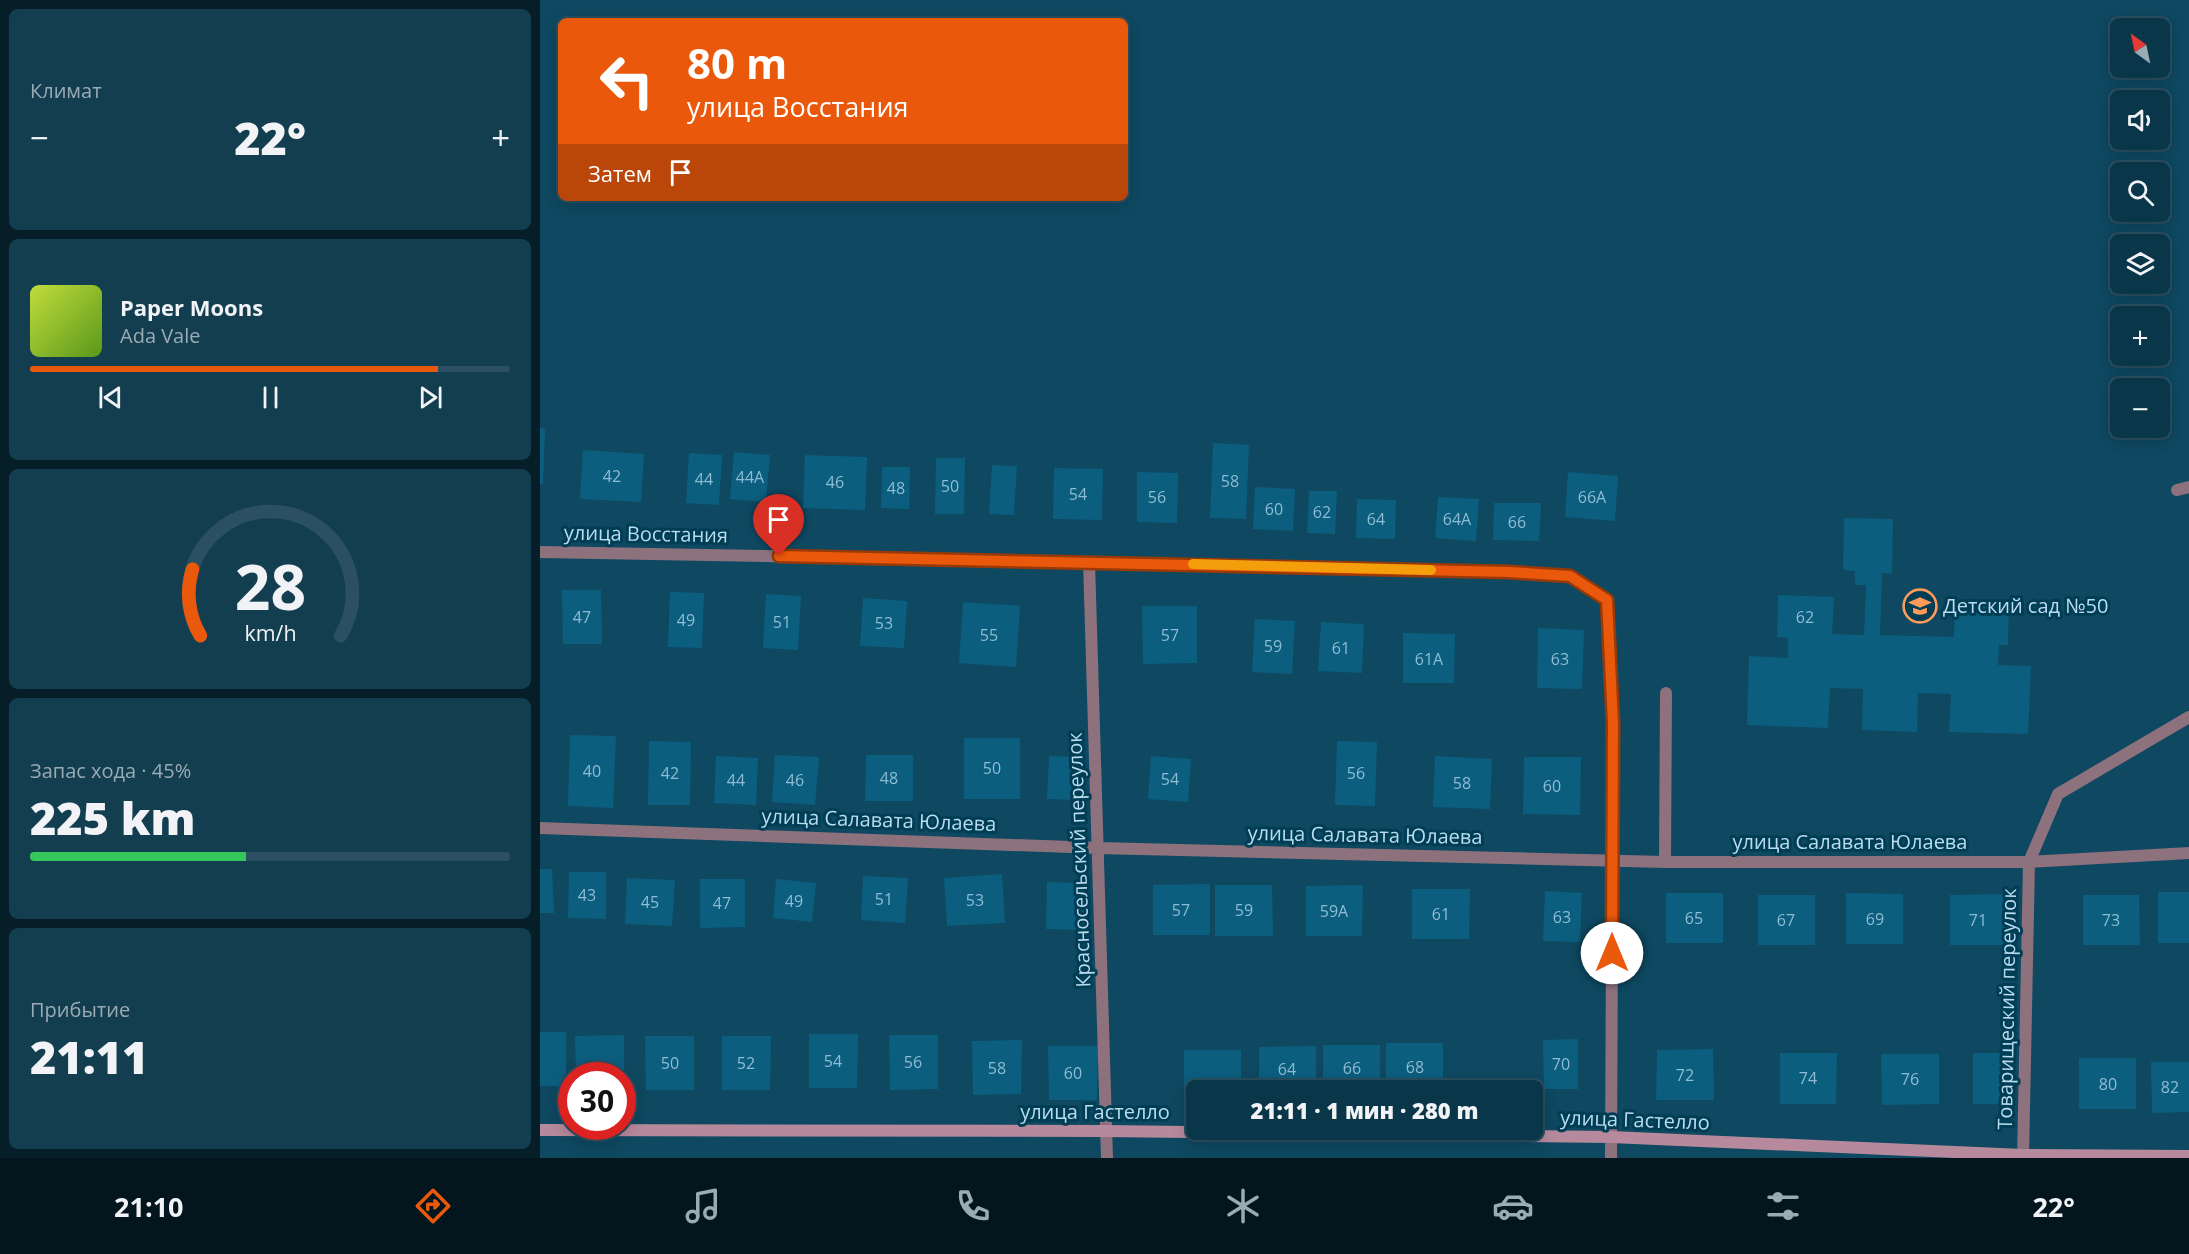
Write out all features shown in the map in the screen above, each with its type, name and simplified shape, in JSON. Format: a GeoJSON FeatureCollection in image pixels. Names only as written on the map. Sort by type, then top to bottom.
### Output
{"type":"FeatureCollection","features":[{"type":"Feature","properties":{"kind":"street","name":"улица Восстания"},"geometry":{"type":"LineString","coordinates":[[540,552],[1089,562],[1509,572],[1570,576],[1607,600],[1613,723],[1612,861]]}},
{"type":"Feature","properties":{"kind":"street","name":"Красносельский переулок"},"geometry":{"type":"LineString","coordinates":[[1089,562],[1107,1158]]}},
{"type":"Feature","properties":{"kind":"street"},"geometry":{"type":"LineString","coordinates":[[1665,862],[1666,693]]}},
{"type":"Feature","properties":{"kind":"street"},"geometry":{"type":"LineString","coordinates":[[2029,862],[2058,794],[2189,717]]}},
{"type":"Feature","properties":{"kind":"street","name":"улица Салавата Юлаева"},"geometry":{"type":"LineString","coordinates":[[540,828],[1098,848],[1665,862],[2029,862],[2189,853]]}},
{"type":"Feature","properties":{"kind":"street"},"geometry":{"type":"LineString","coordinates":[[1611,1158],[1612,861]]}},
{"type":"Feature","properties":{"kind":"street","name":"Товарищеский переулок"},"geometry":{"type":"LineString","coordinates":[[2023,1156],[2029,862]]}},
{"type":"Feature","properties":{"kind":"street","name":"улица Гастелло"},"geometry":{"type":"LineString","coordinates":[[540,1130],[1106,1131],[1611,1137],[2023,1156],[2189,1156]]}},
{"type":"Feature","properties":{"kind":"building"},"geometry":{"type":"Polygon","coordinates":[[[540,428],[545,429],[543,484],[540,484],[540,428]]]}},
{"type":"Feature","properties":{"kind":"building"},"geometry":{"type":"Polygon","coordinates":[[[1213,443],[1249,445],[1246,519],[1210,518],[1213,443]]]}},
{"type":"Feature","properties":{"kind":"building"},"geometry":{"type":"Polygon","coordinates":[[[583,450],[644,454],[641,502],[580,499],[583,450]]]}},
{"type":"Feature","properties":{"kind":"building"},"geometry":{"type":"Polygon","coordinates":[[[734,452],[770,455],[766,502],[730,499],[734,452]]]}},
{"type":"Feature","properties":{"kind":"building"},"geometry":{"type":"Polygon","coordinates":[[[689,453],[722,455],[719,505],[686,503],[689,453]]]}},
{"type":"Feature","properties":{"kind":"building"},"geometry":{"type":"Polygon","coordinates":[[[805,455],[867,457],[865,510],[803,508],[805,455]]]}},
{"type":"Feature","properties":{"kind":"building"},"geometry":{"type":"Polygon","coordinates":[[[936,458],[965,458],[964,514],[935,514],[936,458]]]}},
{"type":"Feature","properties":{"kind":"building"},"geometry":{"type":"Polygon","coordinates":[[[992,465],[1017,466],[1014,515],[989,514],[992,465]]]}},
{"type":"Feature","properties":{"kind":"building"},"geometry":{"type":"Polygon","coordinates":[[[882,467],[910,467],[909,509],[881,508],[882,467]]]}},
{"type":"Feature","properties":{"kind":"building"},"geometry":{"type":"Polygon","coordinates":[[[1054,468],[1103,469],[1102,520],[1053,519],[1054,468]]]}},
{"type":"Feature","properties":{"kind":"building"},"geometry":{"type":"Polygon","coordinates":[[[1137,472],[1178,473],[1177,523],[1137,522],[1137,472]]]}},
{"type":"Feature","properties":{"kind":"building"},"geometry":{"type":"Polygon","coordinates":[[[1568,472],[1618,476],[1615,521],[1565,517],[1568,472]]]}},
{"type":"Feature","properties":{"kind":"building"},"geometry":{"type":"Polygon","coordinates":[[[1255,487],[1295,489],[1293,531],[1253,529],[1255,487]]]}},
{"type":"Feature","properties":{"kind":"building"},"geometry":{"type":"Polygon","coordinates":[[[1309,491],[1337,491],[1335,534],[1307,533],[1309,491]]]}},
{"type":"Feature","properties":{"kind":"building"},"geometry":{"type":"Polygon","coordinates":[[[1438,497],[1479,499],[1476,541],[1435,538],[1438,497]]]}},
{"type":"Feature","properties":{"kind":"building"},"geometry":{"type":"Polygon","coordinates":[[[1357,499],[1396,500],[1395,539],[1356,538],[1357,499]]]}},
{"type":"Feature","properties":{"kind":"building"},"geometry":{"type":"Polygon","coordinates":[[[1494,503],[1541,503],[1539,541],[1493,540],[1494,503]]]}},
{"type":"Feature","properties":{"kind":"building"},"geometry":{"type":"Polygon","coordinates":[[[1844,518],[1893,519],[1892,574],[1882,573],[1880,635],[1954,637],[1955,600],[2009,601],[2008,645],[1999,645],[1998,665],[2031,666],[2028,734],[1949,732],[1951,694],[1918,693],[1917,732],[1862,730],[1863,689],[1830,688],[1828,728],[1747,725],[1749,656],[1788,658],[1788,638],[1777,637],[1778,595],[1834,597],[1832,634],[1864,635],[1866,585],[1855,585],[1855,571],[1843,570],[1844,518]]]}},
{"type":"Feature","properties":{"kind":"building"},"geometry":{"type":"Polygon","coordinates":[[[562,590],[601,590],[602,644],[563,644],[562,590]]]}},
{"type":"Feature","properties":{"kind":"building"},"geometry":{"type":"Polygon","coordinates":[[[670,592],[704,593],[702,648],[668,647],[670,592]]]}},
{"type":"Feature","properties":{"kind":"building"},"geometry":{"type":"Polygon","coordinates":[[[766,594],[801,596],[798,650],[763,648],[766,594]]]}},
{"type":"Feature","properties":{"kind":"building"},"geometry":{"type":"Polygon","coordinates":[[[863,598],[907,601],[904,648],[860,646],[863,598]]]}},
{"type":"Feature","properties":{"kind":"building"},"geometry":{"type":"Polygon","coordinates":[[[963,602],[1020,606],[1016,667],[959,663],[963,602]]]}},
{"type":"Feature","properties":{"kind":"building"},"geometry":{"type":"Polygon","coordinates":[[[1142,606],[1197,606],[1197,663],[1143,664],[1142,606]]]}},
{"type":"Feature","properties":{"kind":"building"},"geometry":{"type":"Polygon","coordinates":[[[1255,619],[1295,621],[1292,674],[1252,672],[1255,619]]]}},
{"type":"Feature","properties":{"kind":"building"},"geometry":{"type":"Polygon","coordinates":[[[1321,622],[1364,624],[1362,673],[1318,671],[1321,622]]]}},
{"type":"Feature","properties":{"kind":"building"},"geometry":{"type":"Polygon","coordinates":[[[1538,628],[1584,630],[1582,689],[1537,688],[1538,628]]]}},
{"type":"Feature","properties":{"kind":"building"},"geometry":{"type":"Polygon","coordinates":[[[1403,633],[1455,634],[1454,683],[1403,683],[1403,633]]]}},
{"type":"Feature","properties":{"kind":"building"},"geometry":{"type":"Polygon","coordinates":[[[570,735],[616,736],[613,808],[568,806],[570,735]]]}},
{"type":"Feature","properties":{"kind":"building"},"geometry":{"type":"Polygon","coordinates":[[[964,738],[1020,738],[1020,799],[964,799],[964,738]]]}},
{"type":"Feature","properties":{"kind":"building"},"geometry":{"type":"Polygon","coordinates":[[[649,741],[691,742],[690,805],[648,805],[649,741]]]}},
{"type":"Feature","properties":{"kind":"building"},"geometry":{"type":"Polygon","coordinates":[[[1337,741],[1377,742],[1375,806],[1335,805],[1337,741]]]}},
{"type":"Feature","properties":{"kind":"building"},"geometry":{"type":"Polygon","coordinates":[[[775,755],[819,757],[815,805],[772,802],[775,755]]]}},
{"type":"Feature","properties":{"kind":"building"},"geometry":{"type":"Polygon","coordinates":[[[866,755],[913,755],[913,801],[865,801],[866,755]]]}},
{"type":"Feature","properties":{"kind":"building"},"geometry":{"type":"Polygon","coordinates":[[[716,756],[758,758],[756,805],[714,803],[716,756]]]}},
{"type":"Feature","properties":{"kind":"building"},"geometry":{"type":"Polygon","coordinates":[[[1049,756],[1084,757],[1082,800],[1047,799],[1049,756]]]}},
{"type":"Feature","properties":{"kind":"building"},"geometry":{"type":"Polygon","coordinates":[[[1151,756],[1191,759],[1188,802],[1148,799],[1151,756]]]}},
{"type":"Feature","properties":{"kind":"building"},"geometry":{"type":"Polygon","coordinates":[[[1435,756],[1492,759],[1490,809],[1433,807],[1435,756]]]}},
{"type":"Feature","properties":{"kind":"building"},"geometry":{"type":"Polygon","coordinates":[[[1524,757],[1581,757],[1580,815],[1523,814],[1524,757]]]}},
{"type":"Feature","properties":{"kind":"building"},"geometry":{"type":"Polygon","coordinates":[[[540,869],[552,869],[554,913],[540,913],[540,869]]]}},
{"type":"Feature","properties":{"kind":"building"},"geometry":{"type":"Polygon","coordinates":[[[569,872],[606,872],[606,919],[568,918],[569,872]]]}},
{"type":"Feature","properties":{"kind":"building"},"geometry":{"type":"Polygon","coordinates":[[[1002,874],[1005,923],[947,926],[944,878],[1002,874]]]}},
{"type":"Feature","properties":{"kind":"building"},"geometry":{"type":"Polygon","coordinates":[[[863,876],[908,878],[905,923],[861,920],[863,876]]]}},
{"type":"Feature","properties":{"kind":"building"},"geometry":{"type":"Polygon","coordinates":[[[627,878],[675,880],[672,926],[625,924],[627,878]]]}},
{"type":"Feature","properties":{"kind":"building"},"geometry":{"type":"Polygon","coordinates":[[[700,879],[745,879],[745,927],[700,928],[700,879]]]}},
{"type":"Feature","properties":{"kind":"building"},"geometry":{"type":"Polygon","coordinates":[[[776,879],[816,883],[812,922],[773,918],[776,879]]]}},
{"type":"Feature","properties":{"kind":"building"},"geometry":{"type":"Polygon","coordinates":[[[1047,882],[1087,883],[1086,930],[1046,929],[1047,882]]]}},
{"type":"Feature","properties":{"kind":"building"},"geometry":{"type":"Polygon","coordinates":[[[1210,884],[1210,935],[1153,935],[1153,885],[1210,884]]]}},
{"type":"Feature","properties":{"kind":"building"},"geometry":{"type":"Polygon","coordinates":[[[1215,885],[1272,885],[1273,936],[1215,936],[1215,885]]]}},
{"type":"Feature","properties":{"kind":"building"},"geometry":{"type":"Polygon","coordinates":[[[1363,885],[1362,936],[1306,936],[1306,886],[1363,885]]]}},
{"type":"Feature","properties":{"kind":"building"},"geometry":{"type":"Polygon","coordinates":[[[1412,889],[1470,889],[1469,939],[1412,939],[1412,889]]]}},
{"type":"Feature","properties":{"kind":"building"},"geometry":{"type":"Polygon","coordinates":[[[1545,891],[1582,893],[1580,942],[1543,941],[1545,891]]]}},
{"type":"Feature","properties":{"kind":"building"},"geometry":{"type":"Polygon","coordinates":[[[2158,892],[2189,892],[2189,943],[2158,943],[2158,892]]]}},
{"type":"Feature","properties":{"kind":"building"},"geometry":{"type":"Polygon","coordinates":[[[1666,893],[1723,893],[1723,943],[1666,943],[1666,893]]]}},
{"type":"Feature","properties":{"kind":"building"},"geometry":{"type":"Polygon","coordinates":[[[1846,893],[1903,894],[1903,944],[1846,944],[1846,893]]]}},
{"type":"Feature","properties":{"kind":"building"},"geometry":{"type":"Polygon","coordinates":[[[2007,894],[2007,945],[1950,945],[1950,895],[2007,894]]]}},
{"type":"Feature","properties":{"kind":"building"},"geometry":{"type":"Polygon","coordinates":[[[1758,895],[1815,895],[1815,945],[1758,945],[1758,895]]]}},
{"type":"Feature","properties":{"kind":"building"},"geometry":{"type":"Polygon","coordinates":[[[2083,895],[2139,895],[2140,945],[2083,945],[2083,895]]]}},
{"type":"Feature","properties":{"kind":"building"},"geometry":{"type":"Polygon","coordinates":[[[540,1032],[566,1032],[566,1062],[558,1062],[558,1086],[540,1086],[540,1032]]]}},
{"type":"Feature","properties":{"kind":"building"},"geometry":{"type":"Polygon","coordinates":[[[809,1034],[858,1034],[857,1088],[809,1088],[809,1034]]]}},
{"type":"Feature","properties":{"kind":"building"},"geometry":{"type":"Polygon","coordinates":[[[624,1035],[624,1062],[576,1062],[575,1036],[624,1035]]]}},
{"type":"Feature","properties":{"kind":"building"},"geometry":{"type":"Polygon","coordinates":[[[889,1035],[938,1035],[938,1089],[890,1090],[889,1035]]]}},
{"type":"Feature","properties":{"kind":"building"},"geometry":{"type":"Polygon","coordinates":[[[645,1036],[694,1036],[694,1090],[646,1090],[645,1036]]]}},
{"type":"Feature","properties":{"kind":"building"},"geometry":{"type":"Polygon","coordinates":[[[722,1036],[771,1036],[770,1090],[722,1090],[722,1036]]]}},
{"type":"Feature","properties":{"kind":"building"},"geometry":{"type":"Polygon","coordinates":[[[1578,1039],[1578,1089],[1544,1089],[1543,1040],[1578,1039]]]}},
{"type":"Feature","properties":{"kind":"building"},"geometry":{"type":"Polygon","coordinates":[[[1022,1040],[1021,1094],[973,1095],[972,1041],[1022,1040]]]}},
{"type":"Feature","properties":{"kind":"building"},"geometry":{"type":"Polygon","coordinates":[[[1386,1043],[1443,1043],[1443,1080],[1386,1080],[1386,1043]]]}},
{"type":"Feature","properties":{"kind":"building"},"geometry":{"type":"Polygon","coordinates":[[[1323,1045],[1380,1045],[1380,1080],[1323,1080],[1323,1045]]]}},
{"type":"Feature","properties":{"kind":"building"},"geometry":{"type":"Polygon","coordinates":[[[1048,1046],[1098,1046],[1097,1100],[1049,1100],[1048,1046]]]}},
{"type":"Feature","properties":{"kind":"building"},"geometry":{"type":"Polygon","coordinates":[[[1316,1046],[1316,1080],[1259,1080],[1259,1047],[1316,1046]]]}},
{"type":"Feature","properties":{"kind":"building"},"geometry":{"type":"Polygon","coordinates":[[[1713,1049],[1714,1100],[1656,1100],[1657,1050],[1713,1049]]]}},
{"type":"Feature","properties":{"kind":"building"},"geometry":{"type":"Polygon","coordinates":[[[1184,1050],[1241,1050],[1241,1080],[1186,1080],[1186,1101],[1184,1101],[1184,1050]]]}},
{"type":"Feature","properties":{"kind":"building"},"geometry":{"type":"Polygon","coordinates":[[[1780,1053],[1837,1053],[1836,1104],[1780,1104],[1780,1053]]]}},
{"type":"Feature","properties":{"kind":"building"},"geometry":{"type":"Polygon","coordinates":[[[1973,1053],[2007,1053],[2007,1104],[1973,1104],[1973,1053]]]}},
{"type":"Feature","properties":{"kind":"building"},"geometry":{"type":"Polygon","coordinates":[[[1881,1054],[1939,1054],[1939,1104],[1882,1105],[1881,1054]]]}},
{"type":"Feature","properties":{"kind":"building"},"geometry":{"type":"Polygon","coordinates":[[[2079,1058],[2136,1058],[2136,1109],[2079,1109],[2079,1058]]]}},
{"type":"Feature","properties":{"kind":"building"},"geometry":{"type":"Polygon","coordinates":[[[2151,1062],[2189,1062],[2189,1112],[2152,1113],[2151,1062]]]}},
{"type":"Feature","properties":{"kind":"slow traffic"},"geometry":{"type":"LineString","coordinates":[[1193,564],[1431,570]]}},
{"type":"Feature","properties":{"kind":"place","name":"Детский сад №50"},"geometry":{"type":"Point","coordinates":[1920,606]}},
{"type":"Feature","properties":{"kind":"route"},"geometry":{"type":"LineString","coordinates":[[779,556],[1509,572],[1570,576],[1607,600],[1613,723],[1612,953]]}}]}
